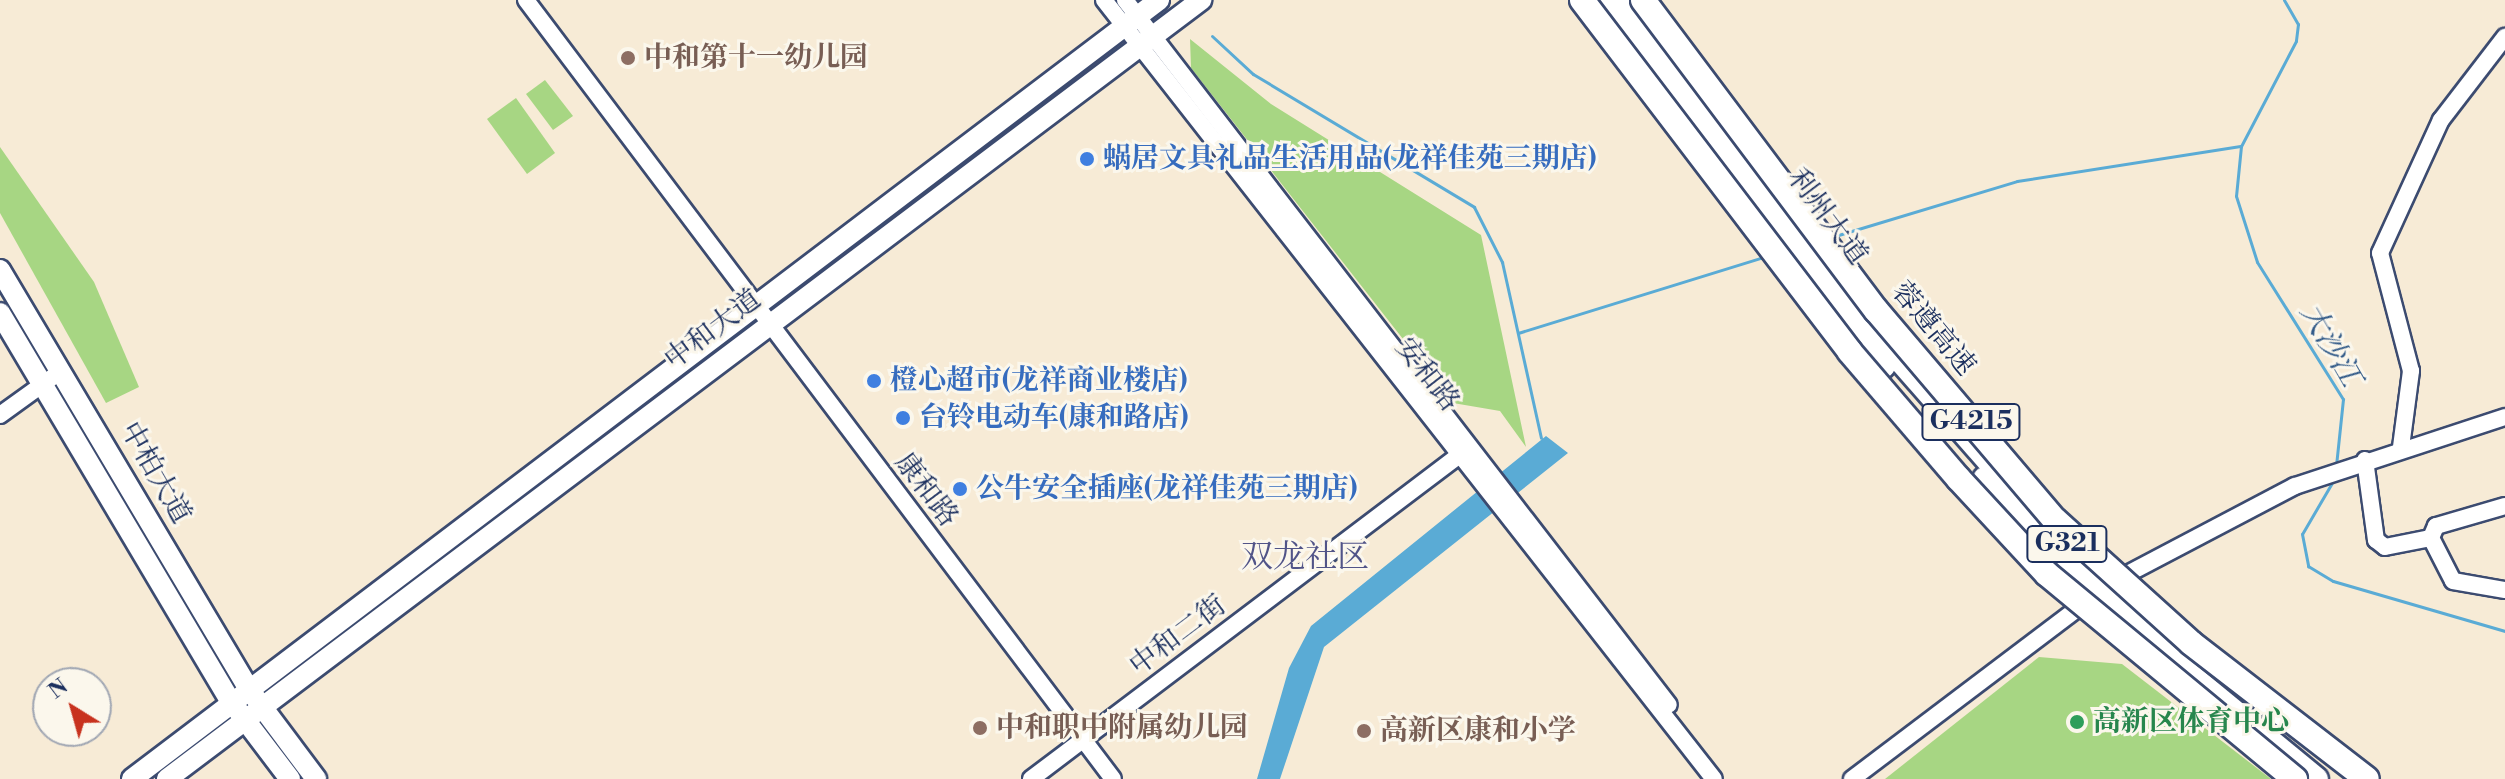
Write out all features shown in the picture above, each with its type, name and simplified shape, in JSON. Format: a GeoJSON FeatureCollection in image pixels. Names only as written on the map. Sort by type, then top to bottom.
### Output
{"type":"FeatureCollection","features":[{"type":"Feature","properties":{"kind":"highway","name":"G4215"},"geometry":{"type":"LineString","coordinates":[[1582,0],[1850,352],[1958,478],[2047,574],[2295,779]]}},
{"type":"Feature","properties":{"kind":"highway","name":"利州大道"},"geometry":{"type":"LineString","coordinates":[[1601,0],[1819,272],[1875,331],[2046,526],[2104,588],[2316,779]]}},
{"type":"Feature","properties":{"kind":"highway","name":"利州大道"},"geometry":{"type":"LineString","coordinates":[[1626,0],[1783,226]]}},
{"type":"Feature","properties":{"kind":"highway","name":"蓉遵高速"},"geometry":{"type":"LineString","coordinates":[[1643,0],[1876,310],[2055,520],[2191,643],[2367,779]]}},
{"type":"Feature","properties":{"kind":"highway","name":"利州大道"},"geometry":{"type":"LineString","coordinates":[[2104,588],[2350,779]]}},
{"type":"Feature","properties":{"kind":"main road","name":"中和大道"},"geometry":{"type":"LineString","coordinates":[[167,779],[761,316],[1159,0]]}},
{"type":"Feature","properties":{"kind":"main road","name":"中和大道"},"geometry":{"type":"LineString","coordinates":[[132,779],[230,700],[1201,0]]}},
{"type":"Feature","properties":{"kind":"main road","name":"中柏大道"},"geometry":{"type":"LineString","coordinates":[[0,270],[248,688],[252,712]]}},
{"type":"Feature","properties":{"kind":"main road","name":"中柏大道"},"geometry":{"type":"LineString","coordinates":[[0,313],[230,700],[252,712]]}},
{"type":"Feature","properties":{"kind":"main road"},"geometry":{"type":"LineString","coordinates":[[252,712],[290,779]]}},
{"type":"Feature","properties":{"kind":"main road"},"geometry":{"type":"LineString","coordinates":[[252,712],[316,779]]}},
{"type":"Feature","properties":{"kind":"street","name":"安和路"},"geometry":{"type":"LineString","coordinates":[[1104,0],[1131,22],[1467,456],[1727,779]]}},
{"type":"Feature","properties":{"kind":"street","name":"安和路"},"geometry":{"type":"LineString","coordinates":[[1125,0],[1131,22]]}},
{"type":"Feature","properties":{"kind":"street","name":"康和路"},"geometry":{"type":"LineString","coordinates":[[531,2],[761,316],[1113,779]]}},
{"type":"Feature","properties":{"kind":"street"},"geometry":{"type":"LineString","coordinates":[[2401,447],[2411,371],[2380,253],[2441,120],[2505,37]]}},
{"type":"Feature","properties":{"kind":"street"},"geometry":{"type":"LineString","coordinates":[[0,415],[61,371]]}},
{"type":"Feature","properties":{"kind":"street"},"geometry":{"type":"LineString","coordinates":[[1852,779],[2104,588],[2237,511],[2357,462],[2505,417]]}},
{"type":"Feature","properties":{"kind":"street","name":"中和二街"},"geometry":{"type":"LineString","coordinates":[[1031,779],[1085,743],[1467,456]]}},
{"type":"Feature","properties":{"kind":"street"},"geometry":{"type":"LineString","coordinates":[[2357,462],[2376,540],[2385,547],[2431,538]]}},
{"type":"Feature","properties":{"kind":"street"},"geometry":{"type":"LineString","coordinates":[[2505,506],[2436,526],[2431,538],[2453,581],[2505,590]]}},
{"type":"Feature","properties":{"kind":"street","name":"安和路"},"geometry":{"type":"LineString","coordinates":[[1514,514],[1714,779]]}},
{"type":"Feature","properties":{"kind":"street","name":"中和二街"},"geometry":{"type":"LineString","coordinates":[[1044,779],[1085,743]]}},
{"type":"Feature","properties":{"kind":"green space"},"geometry":{"type":"Polygon","coordinates":[[[1190,39],[1271,104],[1481,235],[1526,447],[1500,411],[1453,403],[1191,68],[1190,39]]]}},
{"type":"Feature","properties":{"kind":"green space"},"geometry":{"type":"Polygon","coordinates":[[[545,80],[573,116],[553,130],[526,94],[545,80]]]}},
{"type":"Feature","properties":{"kind":"green space"},"geometry":{"type":"Polygon","coordinates":[[[516,98],[555,153],[527,174],[487,119],[516,98]]]}},
{"type":"Feature","properties":{"kind":"green space"},"geometry":{"type":"Polygon","coordinates":[[[0,147],[94,282],[139,387],[106,403],[0,213],[0,147]]]}},
{"type":"Feature","properties":{"kind":"green space","name":"高新区体育中心"},"geometry":{"type":"Polygon","coordinates":[[[2039,657],[2122,664],[2271,779],[1885,779],[2039,657]]]}},
{"type":"Feature","properties":{"kind":"water"},"geometry":{"type":"Polygon","coordinates":[[[1546,436],[1568,453],[1324,647],[1280,779],[1257,779],[1289,668],[1311,626],[1546,436]]]}},
{"type":"Feature","properties":{"kind":"waterway","name":"大沙江"},"geometry":{"type":"LineString","coordinates":[[2284,0],[2298,24],[2296,41],[2241,146],[2236,196],[2257,262],[2343,399],[2336,466]]}},
{"type":"Feature","properties":{"kind":"waterway"},"geometry":{"type":"LineString","coordinates":[[1212,36],[1253,74],[1474,207],[1502,262],[1541,438]]}},
{"type":"Feature","properties":{"kind":"waterway"},"geometry":{"type":"LineString","coordinates":[[1835,236],[2017,181],[2240,146]]}},
{"type":"Feature","properties":{"kind":"waterway"},"geometry":{"type":"LineString","coordinates":[[1518,333],[1766,256]]}},
{"type":"Feature","properties":{"kind":"waterway","name":"大沙江"},"geometry":{"type":"LineString","coordinates":[[2333,481],[2302,534],[2308,566],[2333,581],[2505,631]]}},
{"type":"Feature","properties":{"kind":"place","name":"中和第十一幼儿园"},"geometry":{"type":"Point","coordinates":[628,58]}},
{"type":"Feature","properties":{"kind":"place","name":"蜗居文具礼品生活用品(龙祥佳苑三期店)"},"geometry":{"type":"Point","coordinates":[1087,159]}},
{"type":"Feature","properties":{"kind":"place","name":"橙心超市(龙祥商业楼店)"},"geometry":{"type":"Point","coordinates":[874,381]}},
{"type":"Feature","properties":{"kind":"place","name":"台铃电动车(康和路店)"},"geometry":{"type":"Point","coordinates":[903,418]}},
{"type":"Feature","properties":{"kind":"place","name":"公牛安全插座(龙祥佳苑三期店)"},"geometry":{"type":"Point","coordinates":[960,489]}},
{"type":"Feature","properties":{"kind":"place","name":"高新区体育中心"},"geometry":{"type":"Point","coordinates":[2077,722]}},
{"type":"Feature","properties":{"kind":"place","name":"中和职中附属幼儿园"},"geometry":{"type":"Point","coordinates":[980,728]}},
{"type":"Feature","properties":{"kind":"place","name":"高新区康和小学"},"geometry":{"type":"Point","coordinates":[1364,731]}},
{"type":"Feature","properties":{"kind":"district","name":"双龙社区"},"geometry":{"type":"Point","coordinates":[1305,557]}}]}
